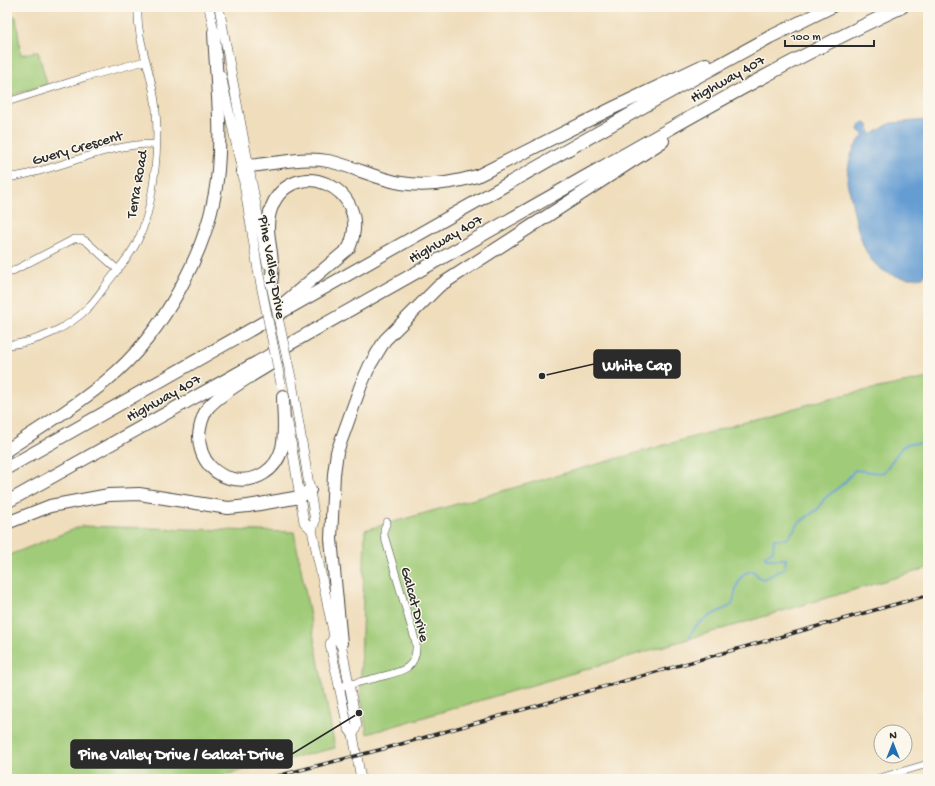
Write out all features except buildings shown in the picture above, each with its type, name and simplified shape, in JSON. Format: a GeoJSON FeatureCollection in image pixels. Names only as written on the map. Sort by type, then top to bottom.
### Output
{"type":"FeatureCollection","features":[{"type":"Feature","properties":{"kind":"highway","name":"Highway 407"},"geometry":{"type":"LineString","coordinates":[[7,468],[651,102],[770,37],[831,7]]}},
{"type":"Feature","properties":{"kind":"highway","name":"Highway 407"},"geometry":{"type":"LineString","coordinates":[[7,502],[328,323],[729,95],[824,45],[902,7]]}},
{"type":"Feature","properties":{"kind":"highway"},"geometry":{"type":"LineString","coordinates":[[7,450],[106,381],[148,338],[177,297],[199,248],[208,221],[218,172],[220,128],[214,32]]}},
{"type":"Feature","properties":{"kind":"highway"},"geometry":{"type":"LineString","coordinates":[[245,168],[307,160],[328,161],[401,183],[423,184],[455,182],[477,176],[678,77],[770,37]]}},
{"type":"Feature","properties":{"kind":"highway"},"geometry":{"type":"LineString","coordinates":[[337,640],[331,539],[334,474],[337,452],[361,385],[370,365],[386,340],[439,286],[655,146],[729,95]]}},
{"type":"Feature","properties":{"kind":"highway"},"geometry":{"type":"LineString","coordinates":[[257,325],[349,248],[353,238],[355,220],[345,197],[336,189],[312,180],[291,185],[280,193],[273,202],[268,224],[266,269],[271,285]]}},
{"type":"Feature","properties":{"kind":"highway"},"geometry":{"type":"LineString","coordinates":[[282,390],[284,438],[279,456],[271,468],[262,475],[243,479],[228,478],[215,472],[204,460],[199,444],[201,424],[207,410],[215,400],[284,355],[328,323]]}},
{"type":"Feature","properties":{"kind":"highway"},"geometry":{"type":"LineString","coordinates":[[7,523],[50,506],[109,495],[138,494],[228,508],[248,506],[305,494]]}},
{"type":"Feature","properties":{"kind":"main road","name":"Pine Valley Drive"},"geometry":{"type":"LineString","coordinates":[[209,7],[266,269],[282,390],[305,494]]}},
{"type":"Feature","properties":{"kind":"main road","name":"Pine Valley Drive"},"geometry":{"type":"LineString","coordinates":[[220,7],[245,168]]}},
{"type":"Feature","properties":{"kind":"main road","name":"Pine Valley Drive"},"geometry":{"type":"LineString","coordinates":[[271,285],[292,382],[305,494],[304,522],[312,530],[337,640],[349,685],[357,725],[353,736]]}},
{"type":"Feature","properties":{"kind":"main road","name":"Pine Valley Drive"},"geometry":{"type":"LineString","coordinates":[[337,640],[330,644],[348,728],[353,736],[361,779]]}},
{"type":"Feature","properties":{"kind":"street","name":"Terra Road"},"geometry":{"type":"LineString","coordinates":[[7,345],[20,344],[49,334],[75,318],[88,307],[118,270],[137,242],[146,214],[155,170],[156,144],[156,112],[154,92],[138,26],[138,7]]}},
{"type":"Feature","properties":{"kind":"street"},"geometry":{"type":"LineString","coordinates":[[7,102],[86,77],[146,61]]}},
{"type":"Feature","properties":{"kind":"street","name":"Guery Crescent"},"geometry":{"type":"LineString","coordinates":[[7,174],[13,177],[26,175],[53,168],[120,146],[156,144]]}},
{"type":"Feature","properties":{"kind":"street"},"geometry":{"type":"LineString","coordinates":[[7,274],[74,239],[82,239],[87,242],[103,259],[118,270]]}},
{"type":"Feature","properties":{"kind":"street","name":"Galcat Drive"},"geometry":{"type":"LineString","coordinates":[[339,687],[403,671],[411,664],[415,653],[416,643],[384,535],[384,529],[387,522]]}},
{"type":"Feature","properties":{"kind":"street"},"geometry":{"type":"LineString","coordinates":[[876,779],[928,764]]}},
{"type":"Feature","properties":{"kind":"green space"},"geometry":{"type":"Polygon","coordinates":[[[7,13],[16,17],[21,55],[38,51],[47,84],[7,97],[7,13]]]}},
{"type":"Feature","properties":{"kind":"green space"},"geometry":{"type":"Polygon","coordinates":[[[928,378],[928,568],[367,734],[361,697],[365,530],[834,397],[928,378]]]}},
{"type":"Feature","properties":{"kind":"green space"},"geometry":{"type":"Polygon","coordinates":[[[82,526],[294,532],[335,748],[207,779],[7,779],[7,556],[82,526]]]}},
{"type":"Feature","properties":{"kind":"water"},"geometry":{"type":"Polygon","coordinates":[[[928,120],[928,270],[923,277],[904,278],[892,275],[880,268],[870,258],[865,250],[858,230],[847,184],[848,168],[853,150],[864,135],[858,130],[860,124],[865,123],[868,125],[871,135],[891,123],[928,120]]]}},
{"type":"Feature","properties":{"kind":"waterway"},"geometry":{"type":"LineString","coordinates":[[690,638],[695,627],[700,622],[732,605],[738,583],[744,574],[753,571],[760,578],[764,579],[784,569],[786,559],[766,559],[765,556],[773,551],[774,539],[787,539],[799,523],[819,508],[824,499],[844,483],[855,470],[879,473],[884,472],[902,447],[910,443],[926,444],[928,442]]}},
{"type":"Feature","properties":{"kind":"railway"},"geometry":{"type":"LineString","coordinates":[[265,779],[387,748],[928,595]]}},
{"type":"Feature","properties":{"kind":"place","name":"White Cap"},"geometry":{"type":"Point","coordinates":[542,376]}},
{"type":"Feature","properties":{"kind":"place","name":"Pine Valley Drive / Galcat Drive"},"geometry":{"type":"Point","coordinates":[359,713]}}]}
